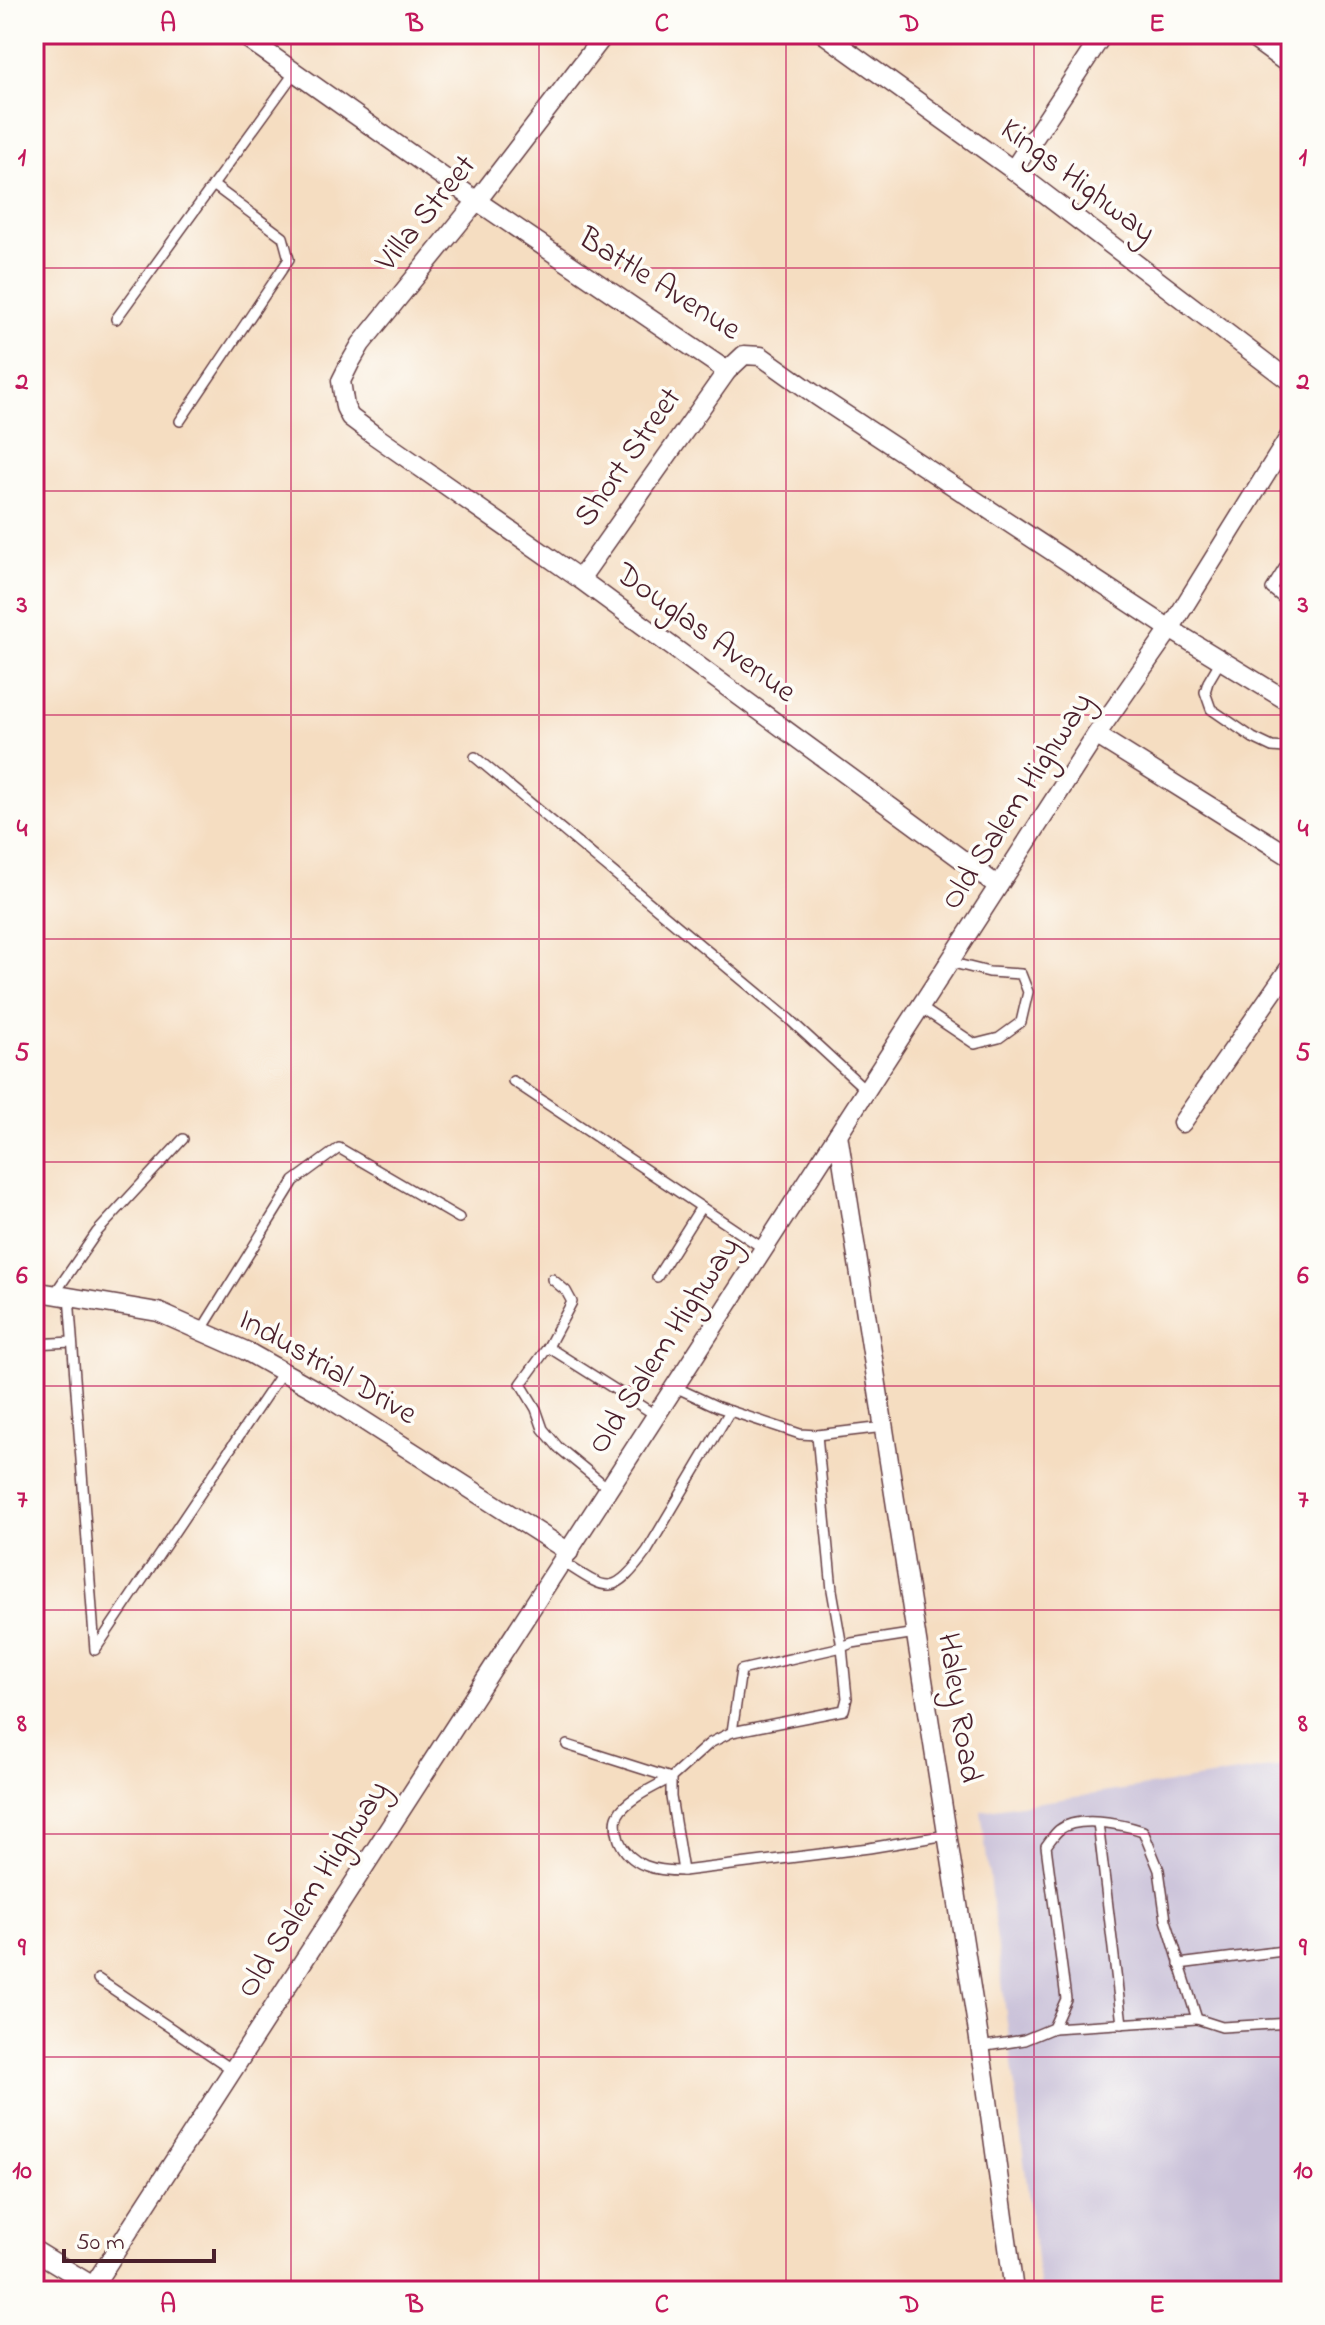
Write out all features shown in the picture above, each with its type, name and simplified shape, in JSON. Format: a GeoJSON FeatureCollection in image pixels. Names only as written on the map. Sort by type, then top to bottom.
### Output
{"type":"FeatureCollection","features":[{"type":"Feature","properties":{"kind":"street","name":"Battle Avenue"},"geometry":{"type":"LineString","coordinates":[[241,34],[477,201],[727,371],[744,355],[761,356],[1170,629],[1291,703]]}},
{"type":"Feature","properties":{"kind":"street","name":"Villa Street"},"geometry":{"type":"LineString","coordinates":[[374,435],[350,417],[345,407],[341,381],[361,344],[477,201],[605,34]]}},
{"type":"Feature","properties":{"kind":"street","name":"Kings Highway"},"geometry":{"type":"LineString","coordinates":[[824,34],[1013,170],[1291,382]]}},
{"type":"Feature","properties":{"kind":"street"},"geometry":{"type":"LineString","coordinates":[[1013,170],[1103,34]]}},
{"type":"Feature","properties":{"kind":"street"},"geometry":{"type":"LineString","coordinates":[[1247,34],[1291,66]]}},
{"type":"Feature","properties":{"kind":"street","name":"Short Street"},"geometry":{"type":"LineString","coordinates":[[580,579],[727,371]]}},
{"type":"Feature","properties":{"kind":"street","name":"Old Salem Highway"},"geometry":{"type":"LineString","coordinates":[[91,2289],[1096,735],[1170,629],[1291,434]]}},
{"type":"Feature","properties":{"kind":"street","name":"Douglas Avenue"},"geometry":{"type":"LineString","coordinates":[[374,435],[580,579],[998,886]]}},
{"type":"Feature","properties":{"kind":"street"},"geometry":{"type":"LineString","coordinates":[[1096,735],[1291,857]]}},
{"type":"Feature","properties":{"kind":"street"},"geometry":{"type":"LineString","coordinates":[[1182,1123],[1291,966]]}},
{"type":"Feature","properties":{"kind":"street","name":"Haley Road"},"geometry":{"type":"LineString","coordinates":[[838,1134],[980,2047],[1014,2291]]}},
{"type":"Feature","properties":{"kind":"street","name":"Industrial Drive"},"geometry":{"type":"LineString","coordinates":[[34,1291],[158,1312],[246,1351],[319,1392],[566,1557]]}},
{"type":"Feature","properties":{"kind":"street"},"geometry":{"type":"LineString","coordinates":[[34,2250],[91,2289]]}},
{"type":"Feature","properties":{"kind":"lane"},"geometry":{"type":"LineString","coordinates":[[116,319],[295,72]]}},
{"type":"Feature","properties":{"kind":"lane"},"geometry":{"type":"LineString","coordinates":[[180,421],[289,259],[283,237],[213,185]]}},
{"type":"Feature","properties":{"kind":"lane"},"geometry":{"type":"LineString","coordinates":[[1291,557],[1271,589],[1291,605]]}},
{"type":"Feature","properties":{"kind":"lane"},"geometry":{"type":"LineString","coordinates":[[1221,660],[1205,692],[1211,709],[1253,738],[1272,747],[1291,745]]}},
{"type":"Feature","properties":{"kind":"lane"},"geometry":{"type":"LineString","coordinates":[[475,757],[789,1019],[866,1090]]}},
{"type":"Feature","properties":{"kind":"lane"},"geometry":{"type":"LineString","coordinates":[[920,1007],[975,1044],[999,1038],[1021,1022],[1028,992],[1021,974],[989,972],[949,962]]}},
{"type":"Feature","properties":{"kind":"lane"},"geometry":{"type":"LineString","coordinates":[[513,1081],[764,1249]]}},
{"type":"Feature","properties":{"kind":"lane"},"geometry":{"type":"LineString","coordinates":[[183,1139],[97,1232],[62,1294],[72,1342],[95,1650],[282,1372]]}},
{"type":"Feature","properties":{"kind":"lane"},"geometry":{"type":"LineString","coordinates":[[201,1331],[294,1181],[339,1148],[459,1218]]}},
{"type":"Feature","properties":{"kind":"lane"},"geometry":{"type":"LineString","coordinates":[[657,1277],[701,1207]]}},
{"type":"Feature","properties":{"kind":"lane"},"geometry":{"type":"LineString","coordinates":[[552,1279],[566,1291],[572,1302],[548,1347],[521,1384],[536,1409],[543,1429],[558,1447],[609,1489]]}},
{"type":"Feature","properties":{"kind":"lane"},"geometry":{"type":"LineString","coordinates":[[34,1344],[72,1342]]}},
{"type":"Feature","properties":{"kind":"lane"},"geometry":{"type":"LineString","coordinates":[[548,1347],[657,1416]]}},
{"type":"Feature","properties":{"kind":"lane"},"geometry":{"type":"LineString","coordinates":[[675,1387],[730,1411],[800,1434],[817,1435],[884,1427]]}},
{"type":"Feature","properties":{"kind":"lane"},"geometry":{"type":"LineString","coordinates":[[566,1557],[594,1583],[605,1587],[621,1581],[647,1551],[730,1411]]}},
{"type":"Feature","properties":{"kind":"lane"},"geometry":{"type":"LineString","coordinates":[[817,1435],[832,1590],[842,1647],[847,1698],[844,1710],[732,1732],[710,1743],[671,1778],[633,1800],[618,1815],[616,1831],[623,1849],[637,1863],[663,1871],[869,1848],[947,1835]]}},
{"type":"Feature","properties":{"kind":"lane"},"geometry":{"type":"LineString","coordinates":[[732,1732],[741,1670],[852,1643],[916,1633]]}},
{"type":"Feature","properties":{"kind":"lane"},"geometry":{"type":"LineString","coordinates":[[567,1745],[671,1778]]}},
{"type":"Feature","properties":{"kind":"lane"},"geometry":{"type":"LineString","coordinates":[[671,1778],[671,1797],[683,1871]]}},
{"type":"Feature","properties":{"kind":"lane"},"geometry":{"type":"LineString","coordinates":[[1053,2028],[1066,1999],[1046,1846],[1061,1829],[1081,1822],[1119,1823],[1143,1831],[1159,1870],[1166,1920],[1197,2019]]}},
{"type":"Feature","properties":{"kind":"lane"},"geometry":{"type":"LineString","coordinates":[[1098,1823],[1122,2024]]}},
{"type":"Feature","properties":{"kind":"lane"},"geometry":{"type":"LineString","coordinates":[[1179,1964],[1291,1950]]}},
{"type":"Feature","properties":{"kind":"lane"},"geometry":{"type":"LineString","coordinates":[[98,1979],[233,2070]]}},
{"type":"Feature","properties":{"kind":"lane"},"geometry":{"type":"LineString","coordinates":[[980,2047],[1024,2040],[1053,2028],[1197,2019],[1222,2027],[1291,2023]]}},
{"type":"Feature","properties":{"kind":"shaded area"},"geometry":{"type":"Polygon","coordinates":[[[1291,1765],[1291,2291],[1040,2291],[981,1811],[1291,1765]]]}}]}
